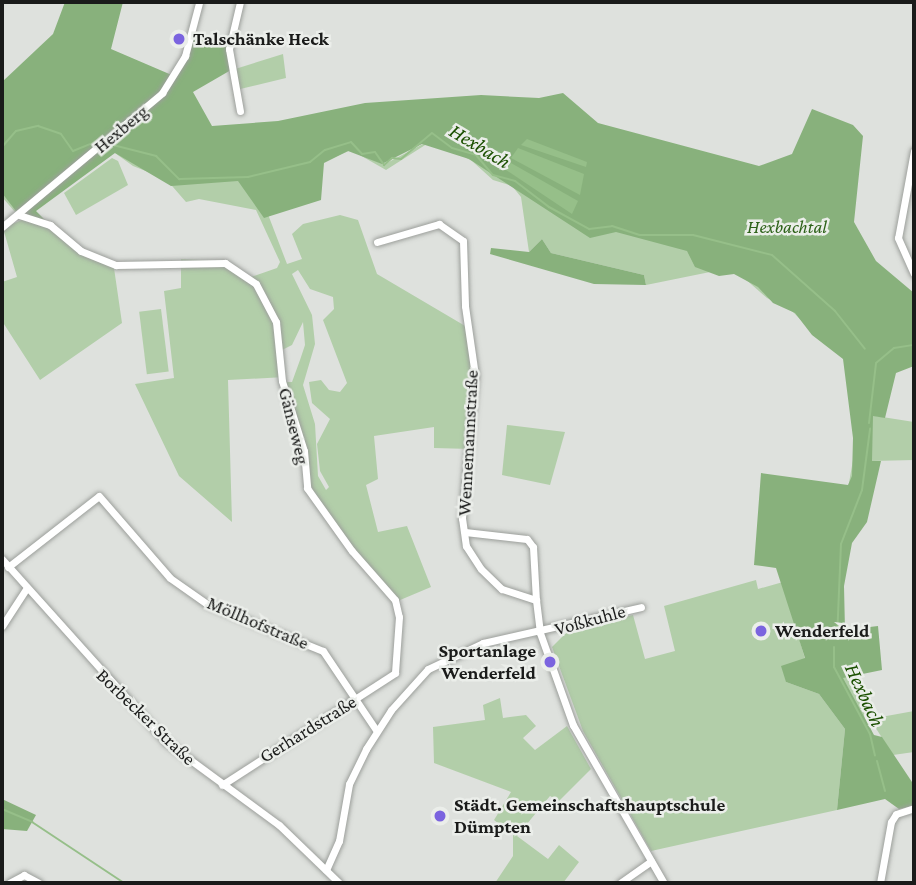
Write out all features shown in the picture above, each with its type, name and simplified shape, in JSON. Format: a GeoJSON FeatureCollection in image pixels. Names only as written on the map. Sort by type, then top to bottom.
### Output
{"type":"FeatureCollection","features":[{"type":"Feature","properties":{"kind":"street","name":"Hexberg"},"geometry":{"type":"LineString","coordinates":[[2,227],[150,105],[173,78],[193,35],[199,2]]}},
{"type":"Feature","properties":{"kind":"street"},"geometry":{"type":"LineString","coordinates":[[240,2],[229,49],[240,111]]}},
{"type":"Feature","properties":{"kind":"street"},"geometry":{"type":"LineString","coordinates":[[914,151],[898,233],[900,249],[914,274]]}},
{"type":"Feature","properties":{"kind":"street","name":"Gänseweg"},"geometry":{"type":"LineString","coordinates":[[19,215],[50,225],[81,251],[116,264],[225,263],[261,290],[276,322],[282,381],[304,451],[307,488],[395,600],[399,617],[395,673]]}},
{"type":"Feature","properties":{"kind":"street","name":"Wennemannstraße"},"geometry":{"type":"LineString","coordinates":[[377,242],[439,224],[464,241],[465,306],[475,375],[466,546],[481,569],[502,589],[536,600]]}},
{"type":"Feature","properties":{"kind":"street","name":"Möllhofstraße"},"geometry":{"type":"LineString","coordinates":[[8,567],[99,496],[170,578],[207,604],[323,652],[376,730]]}},
{"type":"Feature","properties":{"kind":"street","name":"Wennemannstraße"},"geometry":{"type":"LineString","coordinates":[[465,532],[527,539],[533,547],[540,633]]}},
{"type":"Feature","properties":{"kind":"street","name":"Borbecker Straße"},"geometry":{"type":"LineString","coordinates":[[2,559],[26,589],[166,742],[279,825],[339,883]]}},
{"type":"Feature","properties":{"kind":"street"},"geometry":{"type":"LineString","coordinates":[[2,626],[26,589]]}},
{"type":"Feature","properties":{"kind":"street","name":"Voßkuhle"},"geometry":{"type":"LineString","coordinates":[[326,870],[339,841],[349,784],[376,730],[418,677],[445,659],[483,643],[540,633],[641,607]]}},
{"type":"Feature","properties":{"kind":"street"},"geometry":{"type":"LineString","coordinates":[[540,633],[573,725],[664,883]]}},
{"type":"Feature","properties":{"kind":"street","name":"Gerhardstraße"},"geometry":{"type":"LineString","coordinates":[[222,785],[395,673]]}},
{"type":"Feature","properties":{"kind":"street"},"geometry":{"type":"LineString","coordinates":[[880,883],[893,818],[914,808]]}},
{"type":"Feature","properties":{"kind":"street"},"geometry":{"type":"LineString","coordinates":[[620,883],[651,861]]}},
{"type":"Feature","properties":{"kind":"street"},"geometry":{"type":"LineString","coordinates":[[2,876],[9,882],[24,875],[39,883]]}},
{"type":"Feature","properties":{"kind":"shaded area"},"geometry":{"type":"Polygon","coordinates":[[[283,54],[286,78],[236,90],[232,70],[283,54]]]}},
{"type":"Feature","properties":{"kind":"shaded area"},"geometry":{"type":"Polygon","coordinates":[[[65,116],[75,127],[59,141],[73,154],[101,140],[115,141],[131,156],[155,157],[178,179],[266,175],[301,161],[310,162],[324,150],[351,142],[361,153],[374,152],[383,165],[425,143],[432,134],[452,148],[475,155],[492,174],[502,174],[543,205],[593,232],[617,229],[665,238],[697,236],[772,255],[831,307],[875,362],[893,349],[914,345],[914,352],[898,353],[877,367],[875,377],[876,416],[914,422],[914,460],[872,461],[871,454],[868,492],[847,548],[841,592],[846,673],[869,721],[887,799],[878,797],[859,725],[841,693],[834,668],[830,591],[856,443],[848,350],[819,338],[790,309],[767,298],[743,277],[705,262],[695,265],[710,272],[646,285],[644,275],[551,253],[542,239],[529,252],[521,197],[512,186],[493,180],[472,161],[433,140],[386,170],[351,150],[289,177],[256,183],[287,264],[302,259],[292,234],[303,224],[340,215],[358,220],[377,274],[472,330],[479,379],[471,449],[434,448],[434,427],[374,436],[378,479],[366,485],[378,532],[407,526],[431,587],[393,603],[314,504],[317,500],[306,473],[304,441],[283,382],[292,382],[305,345],[303,322],[292,345],[282,350],[285,377],[228,380],[232,522],[179,476],[135,384],[174,378],[164,291],[181,288],[181,259],[219,261],[251,277],[277,268],[280,262],[256,210],[199,199],[186,202],[166,179],[133,166],[108,148],[94,146],[15,212],[2,197],[2,151],[8,151],[14,140],[32,127],[50,134],[65,116]],[[298,270],[292,274],[312,315],[315,344],[303,385],[315,424],[318,476],[326,490],[329,487],[320,471],[317,444],[330,419],[312,403],[309,382],[321,380],[329,390],[340,392],[347,383],[323,320],[334,309],[333,297],[310,289],[298,270]]]}},
{"type":"Feature","properties":{"kind":"shaded area"},"geometry":{"type":"Polygon","coordinates":[[[527,139],[587,162],[586,167],[521,145],[527,139]]]}},
{"type":"Feature","properties":{"kind":"shaded area"},"geometry":{"type":"Polygon","coordinates":[[[518,148],[584,174],[580,195],[511,158],[518,148]]]}},
{"type":"Feature","properties":{"kind":"shaded area"},"geometry":{"type":"Polygon","coordinates":[[[112,158],[118,161],[128,185],[76,215],[64,193],[112,158]]]}},
{"type":"Feature","properties":{"kind":"shaded area"},"geometry":{"type":"Polygon","coordinates":[[[511,163],[578,201],[572,214],[506,170],[511,163]]]}},
{"type":"Feature","properties":{"kind":"shaded area"},"geometry":{"type":"Polygon","coordinates":[[[24,219],[52,228],[76,250],[114,268],[122,323],[40,380],[2,321],[2,282],[17,277],[3,228],[24,219]]]}},
{"type":"Feature","properties":{"kind":"shaded area"},"geometry":{"type":"Polygon","coordinates":[[[161,309],[169,372],[147,374],[139,312],[161,309]]]}},
{"type":"Feature","properties":{"kind":"shaded area"},"geometry":{"type":"Polygon","coordinates":[[[507,425],[565,432],[550,485],[502,475],[507,425]]]}},
{"type":"Feature","properties":{"kind":"shaded area"},"geometry":{"type":"Polygon","coordinates":[[[756,580],[758,589],[783,582],[805,659],[786,682],[819,694],[845,729],[837,810],[651,851],[583,731],[552,647],[568,631],[633,615],[645,659],[675,651],[664,606],[756,580]]]}},
{"type":"Feature","properties":{"kind":"shaded area"},"geometry":{"type":"Polygon","coordinates":[[[500,698],[503,718],[526,715],[536,726],[523,738],[535,750],[567,726],[591,769],[559,801],[550,796],[517,836],[548,859],[559,845],[579,862],[563,883],[495,883],[513,856],[513,835],[494,820],[511,792],[434,763],[433,727],[485,720],[483,705],[500,698]]]}},
{"type":"Feature","properties":{"kind":"shaded area"},"geometry":{"type":"Polygon","coordinates":[[[914,711],[914,752],[893,755],[870,719],[914,711]]]}},
{"type":"Feature","properties":{"kind":"green space","name":"Hexbachtal"},"geometry":{"type":"Polygon","coordinates":[[[65,2],[123,2],[111,49],[174,76],[194,35],[227,42],[231,70],[193,92],[212,126],[278,121],[365,103],[481,95],[539,98],[563,93],[598,123],[759,166],[792,154],[812,109],[853,125],[863,136],[854,222],[876,261],[914,293],[914,366],[896,373],[885,418],[873,416],[872,461],[881,461],[867,522],[852,543],[844,586],[845,630],[878,626],[882,670],[843,678],[874,735],[882,737],[914,785],[914,806],[899,809],[885,799],[837,810],[845,729],[819,694],[786,682],[781,666],[805,658],[776,568],[754,565],[761,473],[848,485],[852,476],[853,438],[843,359],[812,335],[795,313],[773,303],[758,287],[734,274],[719,276],[695,267],[687,251],[616,232],[590,238],[469,159],[422,144],[382,164],[348,151],[324,163],[321,200],[264,218],[238,181],[171,186],[115,153],[36,211],[46,221],[19,215],[2,193],[2,82],[53,34],[65,2]]]}},
{"type":"Feature","properties":{"kind":"green space"},"geometry":{"type":"Polygon","coordinates":[[[542,239],[551,253],[644,275],[646,285],[594,284],[490,254],[491,248],[529,252],[542,239]]]}},
{"type":"Feature","properties":{"kind":"green space"},"geometry":{"type":"Polygon","coordinates":[[[2,799],[36,815],[27,831],[2,829],[2,799]]]}},
{"type":"Feature","properties":{"kind":"waterway","name":"Hexbach"},"geometry":{"type":"LineString","coordinates":[[2,147],[16,131],[38,126],[61,134],[73,151],[100,140]]}},
{"type":"Feature","properties":{"kind":"waterway","name":"Hexbach"},"geometry":{"type":"LineString","coordinates":[[105,143],[156,156],[179,179],[248,177],[310,162],[325,150],[351,142],[362,154],[375,152],[384,165],[392,158],[401,159],[432,133],[452,148],[476,155],[493,175],[515,181],[549,207],[589,229],[612,226],[640,235],[693,235],[772,255],[835,311],[865,349]]}},
{"type":"Feature","properties":{"kind":"waterway","name":"Hexbach"},"geometry":{"type":"LineString","coordinates":[[869,423],[876,363],[894,348],[914,345]]}},
{"type":"Feature","properties":{"kind":"waterway","name":"Hexbach"},"geometry":{"type":"LineString","coordinates":[[837,639],[841,544],[862,490],[870,429]]}},
{"type":"Feature","properties":{"kind":"waterway","name":"Hexbach"},"geometry":{"type":"LineString","coordinates":[[834,647],[834,667],[870,734],[875,755]]}},
{"type":"Feature","properties":{"kind":"waterway","name":"Hexbach"},"geometry":{"type":"LineString","coordinates":[[877,761],[885,791]]}},
{"type":"Feature","properties":{"kind":"waterway"},"geometry":{"type":"LineString","coordinates":[[2,809],[32,822],[124,883]]}},
{"type":"Feature","properties":{"kind":"place","name":"Talschänke Heck"},"geometry":{"type":"Point","coordinates":[179,39]}},
{"type":"Feature","properties":{"kind":"place","name":"Wenderfeld"},"geometry":{"type":"Point","coordinates":[761,631]}},
{"type":"Feature","properties":{"kind":"place","name":"Sportanlage Wenderfeld"},"geometry":{"type":"Point","coordinates":[550,662]}},
{"type":"Feature","properties":{"kind":"place","name":"Städt. Gemeinschaftshauptschule Dümpten"},"geometry":{"type":"Point","coordinates":[440,816]}}]}
